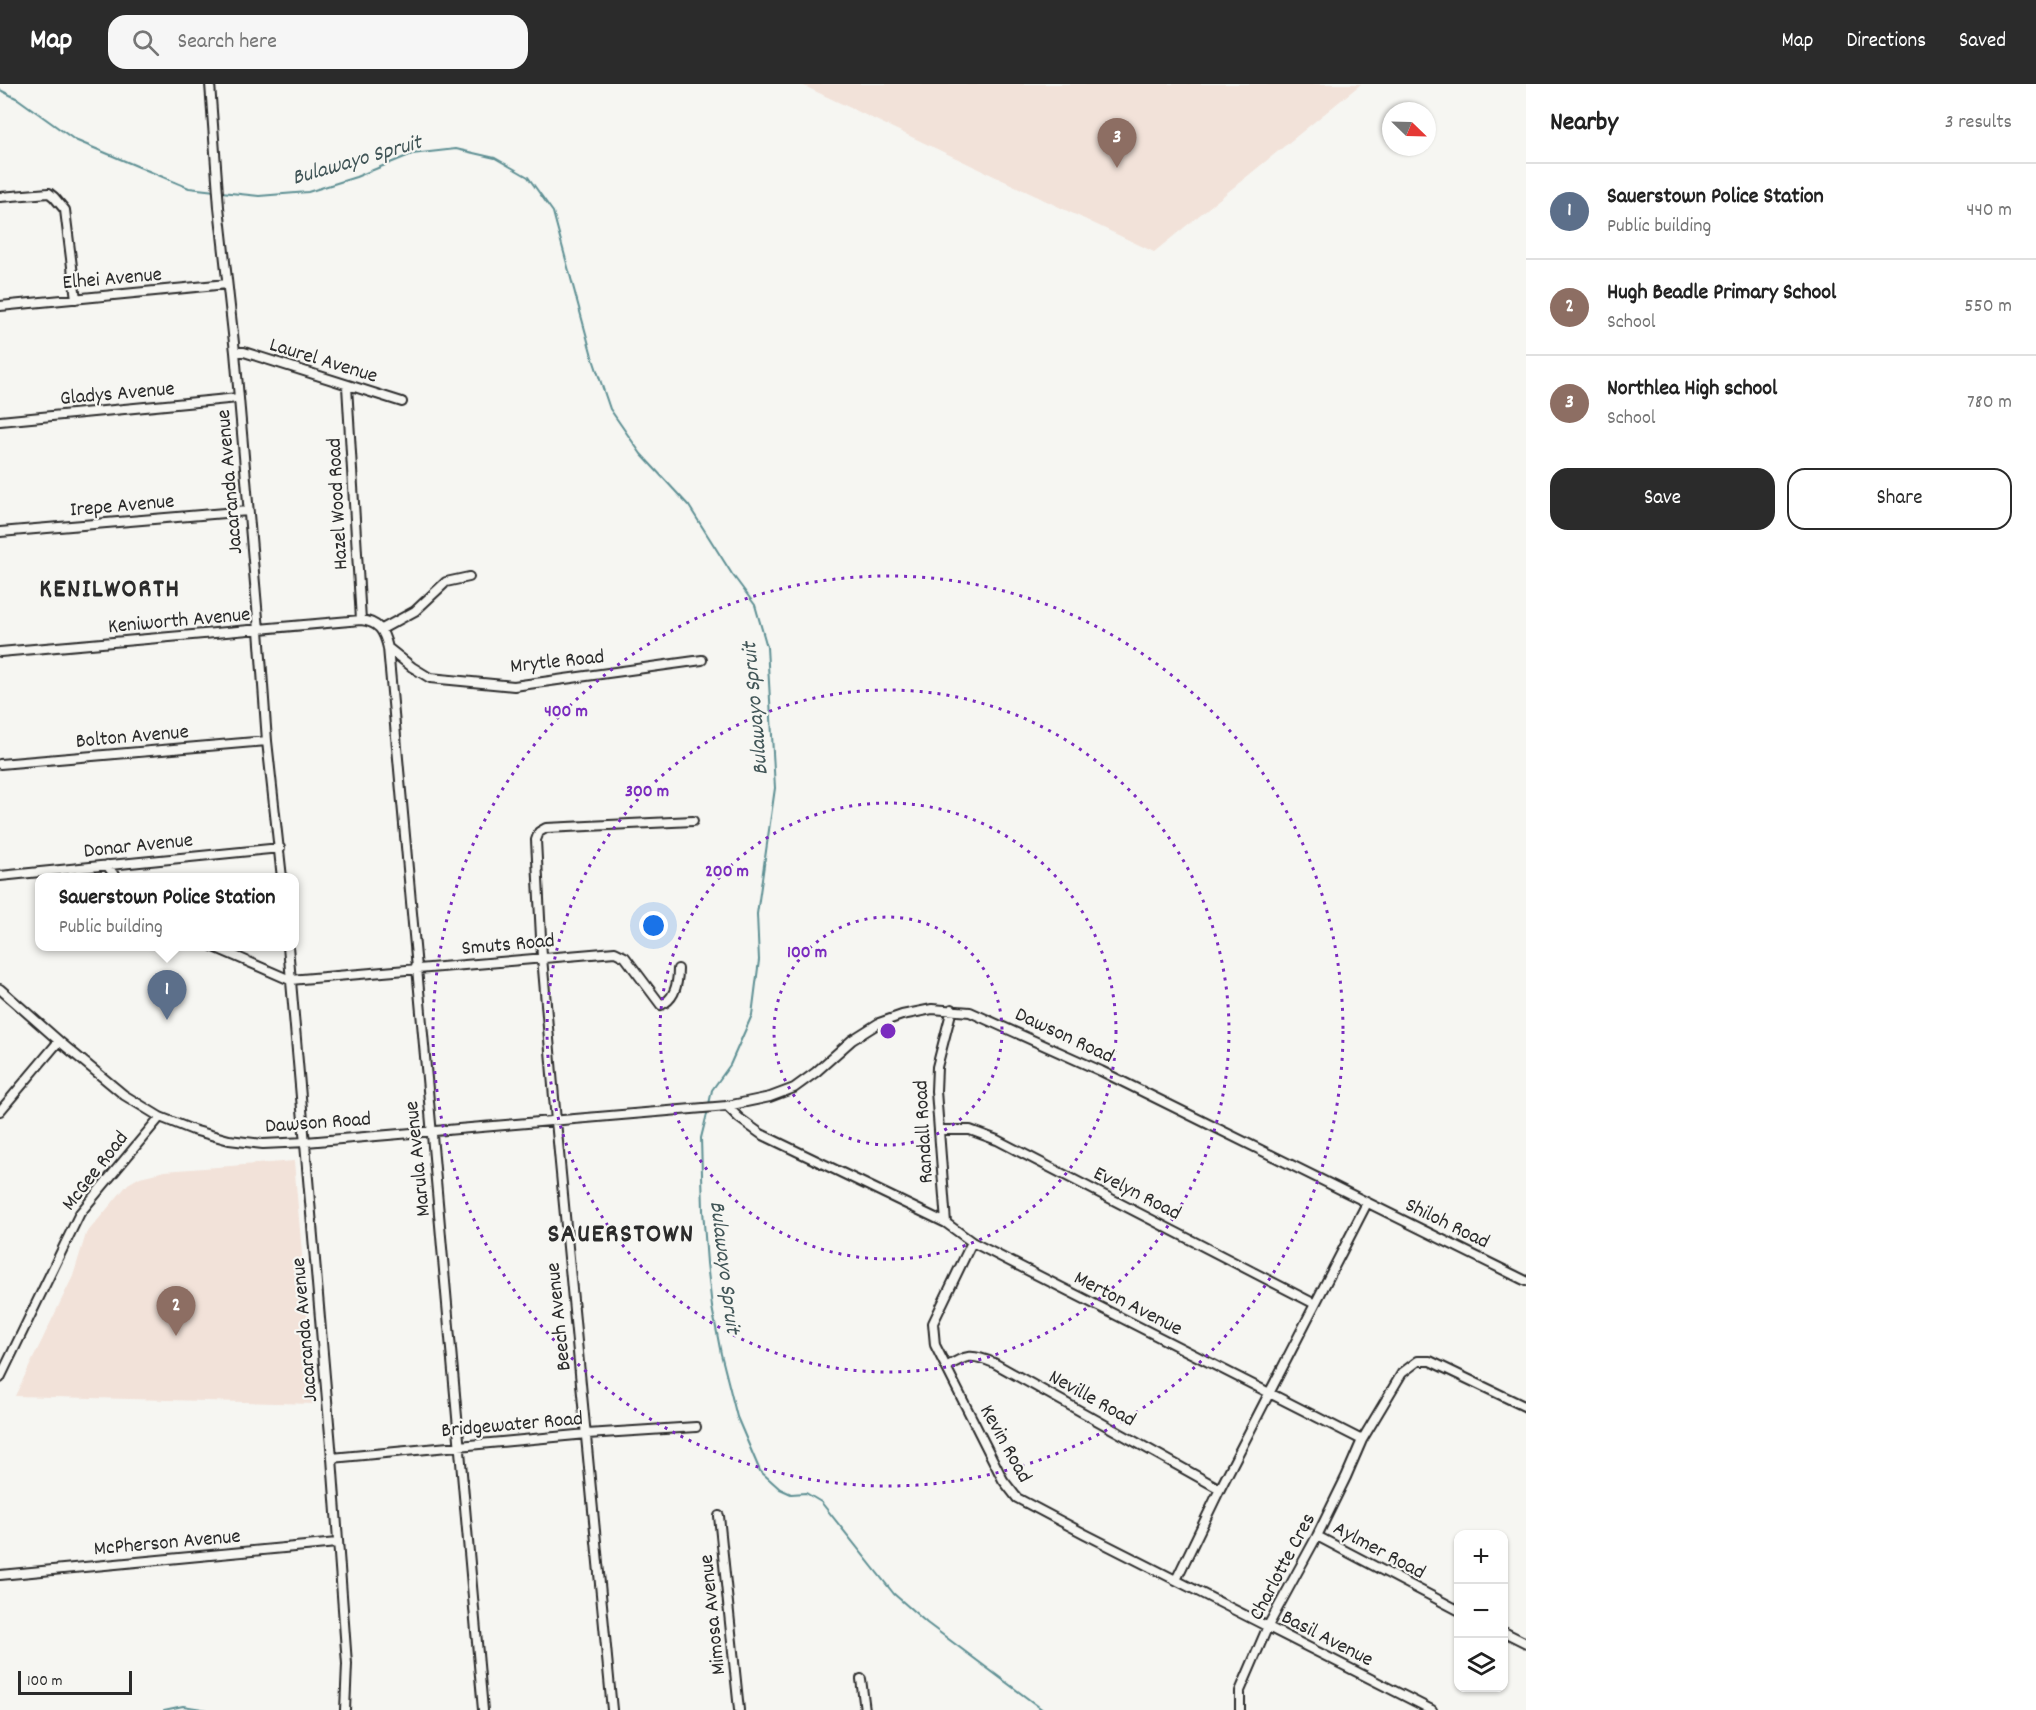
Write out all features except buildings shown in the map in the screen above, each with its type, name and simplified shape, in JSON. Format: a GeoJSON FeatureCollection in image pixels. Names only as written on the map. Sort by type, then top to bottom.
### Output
{"type":"FeatureCollection","features":[{"type":"Feature","properties":{"kind":"street","name":"Jacaranda Avenue"},"geometry":{"type":"LineString","coordinates":[[210,84],[267,741],[282,873]]}},
{"type":"Feature","properties":{"kind":"street"},"geometry":{"type":"LineString","coordinates":[[0,197],[49,193],[62,205],[65,210],[75,299]]}},
{"type":"Feature","properties":{"kind":"street","name":"Elhei Avenue"},"geometry":{"type":"LineString","coordinates":[[0,306],[227,284]]}},
{"type":"Feature","properties":{"kind":"street","name":"Laurel Avenue"},"geometry":{"type":"LineString","coordinates":[[235,352],[244,352],[402,402]]}},
{"type":"Feature","properties":{"kind":"street","name":"Hazel Wood Road"},"geometry":{"type":"LineString","coordinates":[[347,386],[361,620]]}},
{"type":"Feature","properties":{"kind":"street","name":"Gladys Avenue"},"geometry":{"type":"LineString","coordinates":[[0,421],[238,398]]}},
{"type":"Feature","properties":{"kind":"street","name":"Irepe Avenue"},"geometry":{"type":"LineString","coordinates":[[0,532],[248,512]]}},
{"type":"Feature","properties":{"kind":"street"},"geometry":{"type":"LineString","coordinates":[[361,620],[369,621],[382,628],[415,611],[446,582],[469,577]]}},
{"type":"Feature","properties":{"kind":"street","name":"Keniworth Avenue"},"geometry":{"type":"LineString","coordinates":[[0,652],[361,620]]}},
{"type":"Feature","properties":{"kind":"street","name":"Marula Avenue"},"geometry":{"type":"LineString","coordinates":[[382,628],[388,648],[416,970],[462,1445],[483,1710]]}},
{"type":"Feature","properties":{"kind":"street","name":"Mrytle Road"},"geometry":{"type":"LineString","coordinates":[[388,648],[412,668],[430,678],[514,686],[702,660]]}},
{"type":"Feature","properties":{"kind":"street","name":"Bolton Avenue"},"geometry":{"type":"LineString","coordinates":[[0,764],[267,741]]}},
{"type":"Feature","properties":{"kind":"street","name":"Beech Avenue"},"geometry":{"type":"LineString","coordinates":[[612,1710],[556,1121],[542,957],[536,840],[539,832],[546,828],[693,821]]}},
{"type":"Feature","properties":{"kind":"street","name":"Donar Avenue"},"geometry":{"type":"LineString","coordinates":[[0,876],[280,848]]}},
{"type":"Feature","properties":{"kind":"street"},"geometry":{"type":"LineString","coordinates":[[107,865],[113,873]]}},
{"type":"Feature","properties":{"kind":"street"},"geometry":{"type":"LineString","coordinates":[[223,951],[290,980]]}},
{"type":"Feature","properties":{"kind":"street","name":"Jacaranda Avenue"},"geometry":{"type":"LineString","coordinates":[[288,951],[332,1458],[346,1664],[345,1710]]}},
{"type":"Feature","properties":{"kind":"street","name":"Smuts Road"},"geometry":{"type":"LineString","coordinates":[[290,980],[542,957],[620,953],[661,1005],[669,1001],[674,993],[678,980],[678,969]]}},
{"type":"Feature","properties":{"kind":"street","name":"Dawson Road"},"geometry":{"type":"LineString","coordinates":[[0,989],[124,1095],[160,1117],[193,1130],[229,1140],[263,1144],[726,1106],[770,1097],[794,1088],[852,1040],[879,1023],[902,1015],[932,1009],[952,1009],[970,1012],[989,1019],[1090,1066],[1387,1212]]}},
{"type":"Feature","properties":{"kind":"street","name":"Randall Road"},"geometry":{"type":"LineString","coordinates":[[946,1224],[937,1067],[952,1009]]}},
{"type":"Feature","properties":{"kind":"street"},"geometry":{"type":"LineString","coordinates":[[0,1111],[59,1041]]}},
{"type":"Feature","properties":{"kind":"street"},"geometry":{"type":"LineString","coordinates":[[726,1106],[761,1134],[946,1224],[972,1242]]}},
{"type":"Feature","properties":{"kind":"street","name":"McGee Road"},"geometry":{"type":"LineString","coordinates":[[0,1378],[80,1213],[160,1117]]}},
{"type":"Feature","properties":{"kind":"street","name":"Evelyn Road"},"geometry":{"type":"LineString","coordinates":[[939,1130],[970,1130],[997,1140],[1315,1304]]}},
{"type":"Feature","properties":{"kind":"street"},"geometry":{"type":"LineString","coordinates":[[1176,1580],[1220,1489],[1367,1203]]}},
{"type":"Feature","properties":{"kind":"street","name":"Shiloh Road"},"geometry":{"type":"LineString","coordinates":[[1387,1212],[1526,1281]]}},
{"type":"Feature","properties":{"kind":"street","name":"Kevin Road"},"geometry":{"type":"LineString","coordinates":[[972,1242],[933,1323],[935,1345],[1003,1480],[1017,1498],[1176,1580]]}},
{"type":"Feature","properties":{"kind":"street","name":"Merton Avenue"},"geometry":{"type":"LineString","coordinates":[[972,1242],[1270,1394]]}},
{"type":"Feature","properties":{"kind":"street","name":"Neville Road"},"geometry":{"type":"LineString","coordinates":[[946,1367],[971,1355],[994,1363],[1220,1489]]}},
{"type":"Feature","properties":{"kind":"street","name":"Charlotte Cres"},"geometry":{"type":"LineString","coordinates":[[1240,1710],[1240,1691],[1268,1626],[1317,1536],[1362,1440],[1402,1373],[1418,1361],[1430,1361],[1526,1407]]}},
{"type":"Feature","properties":{"kind":"street"},"geometry":{"type":"LineString","coordinates":[[1270,1394],[1362,1440]]}},
{"type":"Feature","properties":{"kind":"street","name":"Bridgewater Road"},"geometry":{"type":"LineString","coordinates":[[332,1458],[587,1434],[696,1427]]}},
{"type":"Feature","properties":{"kind":"street","name":"Mimosa Avenue"},"geometry":{"type":"LineString","coordinates":[[719,1516],[739,1710]]}},
{"type":"Feature","properties":{"kind":"street","name":"Aylmer Road"},"geometry":{"type":"LineString","coordinates":[[1317,1536],[1454,1608]]}},
{"type":"Feature","properties":{"kind":"street","name":"McPherson Avenue"},"geometry":{"type":"LineString","coordinates":[[0,1575],[337,1543]]}},
{"type":"Feature","properties":{"kind":"street","name":"Basil Avenue"},"geometry":{"type":"LineString","coordinates":[[1176,1580],[1432,1710]]}},
{"type":"Feature","properties":{"kind":"street"},"geometry":{"type":"LineString","coordinates":[[1508,1634],[1526,1643]]}},
{"type":"Feature","properties":{"kind":"street"},"geometry":{"type":"LineString","coordinates":[[861,1679],[864,1710]]}},
{"type":"Feature","properties":{"kind":"shaded area"},"geometry":{"type":"Polygon","coordinates":[[[800,84],[1361,84],[1154,252],[800,84]]]}},
{"type":"Feature","properties":{"kind":"shaded area"},"geometry":{"type":"Polygon","coordinates":[[[294,1161],[315,1404],[15,1396],[73,1276],[86,1234],[128,1184],[140,1177],[165,1171],[294,1161]]]}},
{"type":"Feature","properties":{"kind":"waterway","name":"Bulawayo Spruit"},"geometry":{"type":"LineString","coordinates":[[0,90],[18,99],[75,140],[189,188],[215,191]]}},
{"type":"Feature","properties":{"kind":"waterway","name":"Bulawayo Spruit"},"geometry":{"type":"LineString","coordinates":[[221,192],[259,196],[308,192],[356,177],[412,154],[456,149],[495,158],[528,177],[553,212],[592,356],[610,409],[641,454],[689,506],[732,574],[755,605],[767,647],[775,788],[757,914],[759,960],[752,1015],[730,1065],[712,1090],[709,1104]]}},
{"type":"Feature","properties":{"kind":"waterway","name":"Bulawayo Spruit"},"geometry":{"type":"LineString","coordinates":[[708,1110],[701,1138],[703,1210],[712,1307],[737,1417],[760,1471],[780,1489],[791,1494],[806,1493],[821,1502],[894,1594],[927,1623],[1043,1710]]}},
{"type":"Feature","properties":{"kind":"waterway"},"geometry":{"type":"LineString","coordinates":[[164,1710],[183,1706],[208,1710]]}},
{"type":"Feature","properties":{"kind":"place","name":"Northlea High school"},"geometry":{"type":"Point","coordinates":[1117,168]}},
{"type":"Feature","properties":{"kind":"place","name":"Sauerstown Police Station"},"geometry":{"type":"Point","coordinates":[167,1020]}},
{"type":"Feature","properties":{"kind":"place","name":"Hugh Beadle Primary School"},"geometry":{"type":"Point","coordinates":[176,1336]}},
{"type":"Feature","properties":{"kind":"district","name":"KENILWORTH"},"geometry":{"type":"Point","coordinates":[110,587]}},
{"type":"Feature","properties":{"kind":"district","name":"SAUERSTOWN"},"geometry":{"type":"Point","coordinates":[621,1232]}}]}
